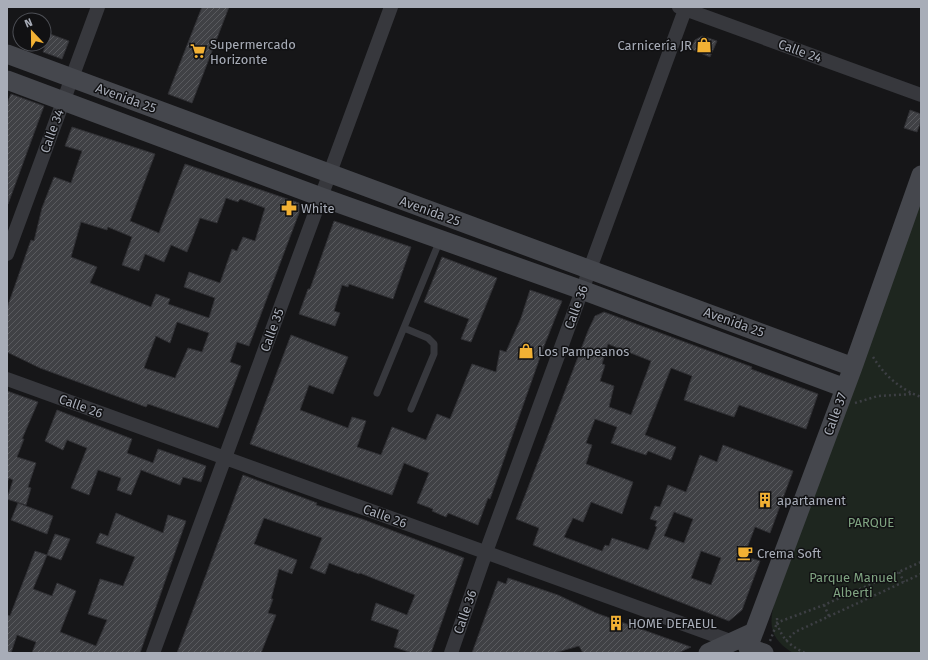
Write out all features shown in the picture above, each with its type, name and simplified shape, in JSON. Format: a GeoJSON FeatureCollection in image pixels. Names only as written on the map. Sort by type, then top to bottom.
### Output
{"type":"FeatureCollection","features":[{"type":"Feature","properties":{"kind":"main road","name":"Avenida 25"},"geometry":{"type":"LineString","coordinates":[[7,54],[853,367]]}},
{"type":"Feature","properties":{"kind":"main road","name":"Avenida 25"},"geometry":{"type":"LineString","coordinates":[[7,80],[321,197],[582,290],[848,396]]}},
{"type":"Feature","properties":{"kind":"main road","name":"Calle 37"},"geometry":{"type":"LineString","coordinates":[[753,648],[848,396],[853,367],[921,175]]}},
{"type":"Feature","properties":{"kind":"main road"},"geometry":{"type":"LineString","coordinates":[[708,653],[753,648]]}},
{"type":"Feature","properties":{"kind":"street","name":"Calle 34"},"geometry":{"type":"LineString","coordinates":[[7,254],[98,7]]}},
{"type":"Feature","properties":{"kind":"street","name":"Calle 35"},"geometry":{"type":"LineString","coordinates":[[153,653],[391,7]]}},
{"type":"Feature","properties":{"kind":"street","name":"Calle 24"},"geometry":{"type":"LineString","coordinates":[[684,8],[921,95]]}},
{"type":"Feature","properties":{"kind":"street","name":"Calle 36"},"geometry":{"type":"LineString","coordinates":[[451,653],[486,552],[684,8]]}},
{"type":"Feature","properties":{"kind":"street","name":"Calle 26"},"geometry":{"type":"LineString","coordinates":[[7,379],[753,648]]}},
{"type":"Feature","properties":{"kind":"lane"},"geometry":{"type":"LineString","coordinates":[[377,393],[440,239]]}},
{"type":"Feature","properties":{"kind":"lane"},"geometry":{"type":"LineString","coordinates":[[404,328],[428,338],[434,344],[434,354],[411,409]]}},
{"type":"Feature","properties":{"kind":"path"},"geometry":{"type":"LineString","coordinates":[[870,353],[888,376],[913,394],[921,397]]}},
{"type":"Feature","properties":{"kind":"path"},"geometry":{"type":"LineString","coordinates":[[848,396],[913,394]]}},
{"type":"Feature","properties":{"kind":"path"},"geometry":{"type":"LineString","coordinates":[[777,622],[824,605],[921,562]]}},
{"type":"Feature","properties":{"kind":"path"},"geometry":{"type":"LineString","coordinates":[[900,572],[904,582]]}},
{"type":"Feature","properties":{"kind":"path"},"geometry":{"type":"LineString","coordinates":[[786,641],[795,632],[921,574]]}},
{"type":"Feature","properties":{"kind":"path"},"geometry":{"type":"LineString","coordinates":[[824,605],[829,616]]}},
{"type":"Feature","properties":{"kind":"green space","name":"Parque Manuel Alberti"},"geometry":{"type":"Polygon","coordinates":[[[921,202],[921,653],[793,653],[780,643],[773,633],[771,620],[774,604],[921,202]]]}},
{"type":"Feature","properties":{"kind":"building","name":"Supermercado Horizonte"},"geometry":{"type":"Polygon","coordinates":[[[202,7],[229,7],[192,103],[168,94],[202,7]]]}},
{"type":"Feature","properties":{"kind":"building"},"geometry":{"type":"Polygon","coordinates":[[[52,35],[69,41],[62,59],[43,52],[52,52],[52,35]]]}},
{"type":"Feature","properties":{"kind":"building","name":"Carnicería JR"},"geometry":{"type":"Polygon","coordinates":[[[702,36],[717,41],[710,57],[691,49],[695,40],[702,36]]]}},
{"type":"Feature","properties":{"kind":"building"},"geometry":{"type":"Polygon","coordinates":[[[11,94],[44,106],[8,204],[7,103],[11,94]]]}},
{"type":"Feature","properties":{"kind":"building"},"geometry":{"type":"Polygon","coordinates":[[[910,110],[921,114],[921,121],[917,132],[904,128],[910,110]]]}},
{"type":"Feature","properties":{"kind":"building"},"geometry":{"type":"Polygon","coordinates":[[[72,127],[155,154],[130,221],[159,233],[185,164],[299,203],[299,213],[249,346],[237,342],[230,362],[241,366],[218,428],[148,404],[146,407],[40,368],[7,352],[7,308],[31,240],[34,241],[42,208],[54,177],[71,183],[82,151],[65,146],[72,127]],[[226,198],[217,223],[200,218],[187,252],[171,245],[164,262],[145,254],[139,271],[122,265],[132,237],[108,227],[107,230],[81,222],[71,257],[97,267],[90,283],[151,307],[156,294],[170,299],[168,304],[209,318],[215,298],[184,287],[189,272],[220,283],[232,249],[237,251],[243,237],[255,241],[265,208],[240,199],[238,202],[226,198]],[[177,322],[170,343],[156,336],[144,368],[175,378],[188,348],[202,352],[209,333],[177,322]]]}},
{"type":"Feature","properties":{"kind":"building"},"geometry":{"type":"Polygon","coordinates":[[[334,221],[411,247],[393,299],[349,284],[348,287],[342,285],[334,311],[340,313],[335,326],[299,314],[308,289],[310,289],[334,221]]]}},
{"type":"Feature","properties":{"kind":"building"},"geometry":{"type":"Polygon","coordinates":[[[442,257],[497,278],[471,342],[461,339],[469,319],[424,302],[442,257]]]}},
{"type":"Feature","properties":{"kind":"building"},"geometry":{"type":"Polygon","coordinates":[[[530,290],[562,301],[544,346],[490,499],[488,498],[478,525],[448,513],[446,517],[432,511],[433,509],[417,503],[429,473],[404,463],[392,495],[250,444],[291,335],[348,357],[333,394],[309,385],[300,410],[348,428],[352,417],[366,421],[357,447],[381,455],[392,427],[426,440],[437,414],[450,419],[472,364],[496,372],[500,350],[506,352],[521,318],[530,290]]]}},
{"type":"Feature","properties":{"kind":"building"},"geometry":{"type":"Polygon","coordinates":[[[604,312],[752,367],[751,369],[818,394],[806,429],[739,405],[734,417],[684,400],[692,376],[671,368],[645,435],[676,447],[671,460],[648,451],[646,455],[611,443],[617,427],[595,419],[586,443],[592,445],[586,464],[633,482],[622,514],[591,502],[583,522],[573,518],[564,537],[602,551],[605,545],[609,546],[612,538],[648,550],[657,527],[655,526],[657,521],[650,519],[655,506],[660,507],[668,485],[686,492],[700,455],[717,462],[723,445],[793,471],[770,533],[755,527],[744,556],[760,561],[742,610],[729,621],[533,545],[539,528],[516,519],[595,316],[604,312]],[[608,344],[602,364],[605,365],[600,381],[614,386],[609,407],[631,415],[651,361],[608,344]],[[674,512],[664,536],[684,543],[693,519],[674,512]],[[701,551],[691,578],[711,585],[721,558],[701,551]]]}},
{"type":"Feature","properties":{"kind":"building"},"geometry":{"type":"Polygon","coordinates":[[[7,391],[38,402],[22,439],[24,439],[17,457],[36,463],[28,487],[31,488],[26,505],[7,499],[13,480],[9,478],[7,482],[7,391]]]}},
{"type":"Feature","properties":{"kind":"building"},"geometry":{"type":"Polygon","coordinates":[[[57,410],[132,439],[127,453],[153,463],[158,449],[206,466],[201,482],[183,477],[180,485],[141,470],[131,495],[117,490],[121,478],[98,470],[89,495],[71,488],[87,448],[67,440],[63,450],[45,441],[57,410]]]}},
{"type":"Feature","properties":{"kind":"building"},"geometry":{"type":"Polygon","coordinates":[[[243,475],[317,503],[316,505],[362,519],[464,558],[431,653],[412,653],[394,647],[399,630],[371,620],[376,603],[407,615],[415,595],[360,573],[359,574],[329,563],[325,574],[310,568],[322,538],[264,518],[254,544],[297,560],[292,574],[279,569],[271,599],[273,599],[268,613],[276,615],[261,653],[177,653],[243,475]]]}},
{"type":"Feature","properties":{"kind":"building"},"geometry":{"type":"Polygon","coordinates":[[[18,503],[53,516],[47,534],[11,520],[18,503]]]}},
{"type":"Feature","properties":{"kind":"building"},"geometry":{"type":"Polygon","coordinates":[[[116,513],[163,533],[168,515],[186,521],[140,653],[32,653],[36,642],[17,635],[11,653],[7,653],[7,615],[10,616],[35,551],[47,555],[33,589],[52,596],[57,583],[76,591],[60,632],[96,646],[107,620],[88,614],[100,579],[123,586],[135,557],[96,543],[100,533],[108,536],[116,513]]]}},
{"type":"Feature","properties":{"kind":"building"},"geometry":{"type":"Polygon","coordinates":[[[55,534],[70,539],[61,560],[47,555],[55,534]]]}},
{"type":"Feature","properties":{"kind":"building"},"geometry":{"type":"Polygon","coordinates":[[[508,578],[558,595],[596,613],[691,647],[678,653],[583,653],[579,646],[554,653],[472,653],[498,581],[506,584],[508,578]]]}},
{"type":"Feature","properties":{"kind":"place","name":"Carnicería JR"},"geometry":{"type":"Point","coordinates":[704,45]}},
{"type":"Feature","properties":{"kind":"place","name":"Supermercado Horizonte"},"geometry":{"type":"Point","coordinates":[198,51]}},
{"type":"Feature","properties":{"kind":"place","name":"White"},"geometry":{"type":"Point","coordinates":[289,208]}},
{"type":"Feature","properties":{"kind":"place","name":"Los Pampeanos"},"geometry":{"type":"Point","coordinates":[526,351]}},
{"type":"Feature","properties":{"kind":"place","name":"apartament"},"geometry":{"type":"Point","coordinates":[765,500]}},
{"type":"Feature","properties":{"kind":"place","name":"Crema Soft"},"geometry":{"type":"Point","coordinates":[745,553]}},
{"type":"Feature","properties":{"kind":"place","name":"HOME DEFAEUL"},"geometry":{"type":"Point","coordinates":[616,623]}},
{"type":"Feature","properties":{"kind":"park label","name":"PARQUE"},"geometry":{"type":"Point","coordinates":[871,522]}}]}
